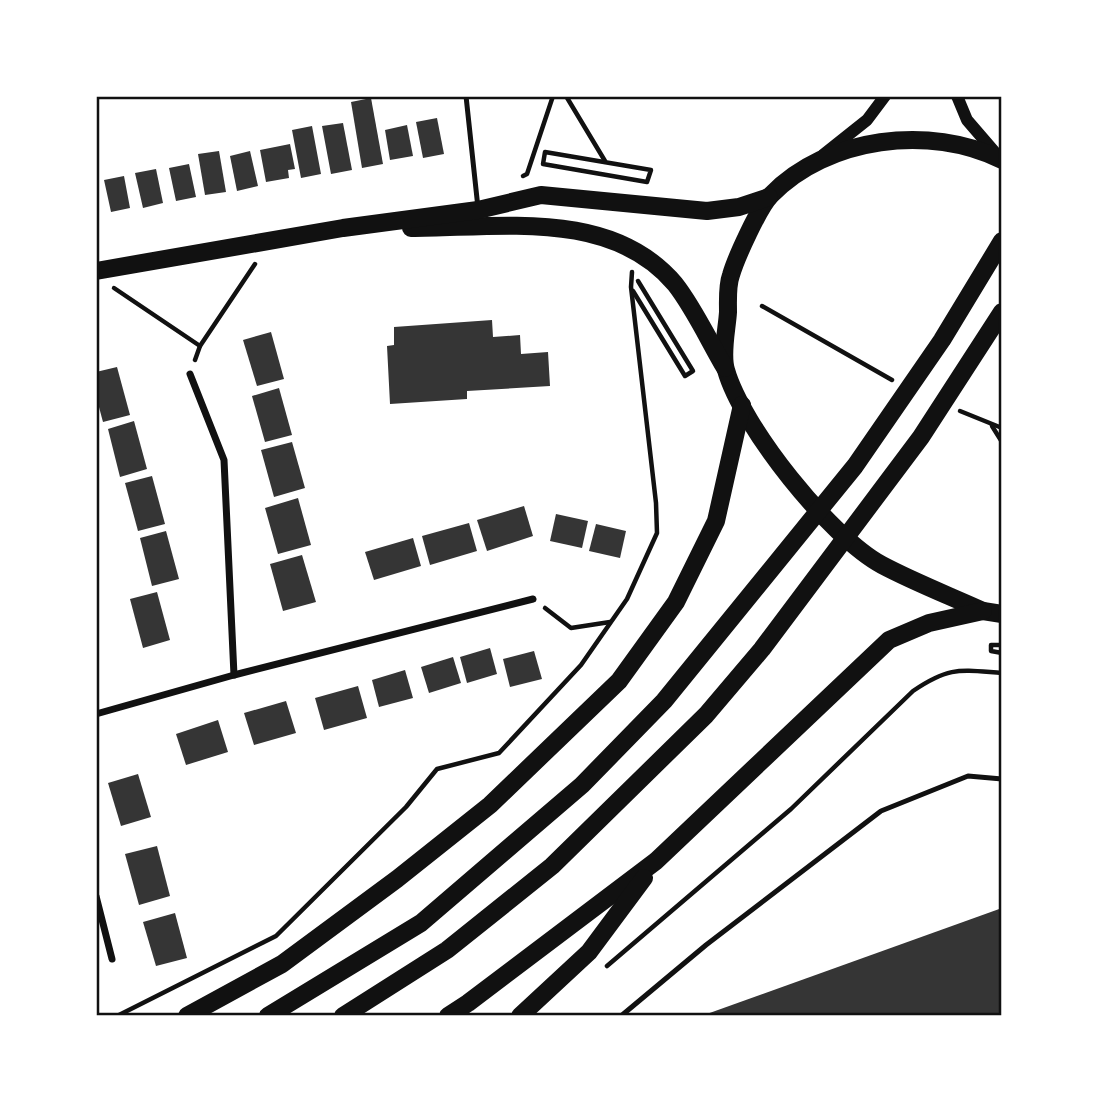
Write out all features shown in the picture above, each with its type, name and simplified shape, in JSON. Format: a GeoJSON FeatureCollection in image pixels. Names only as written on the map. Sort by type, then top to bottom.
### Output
{"type":"FeatureCollection","features":[{"type":"Feature","properties":{"kind":"highway"},"geometry":{"type":"LineString","coordinates":[[102,277],[272,240],[478,210],[541,195],[707,211],[739,206],[769,197],[812,164],[889,140],[912,138],[968,146],[1000,159]]}},
{"type":"Feature","properties":{"kind":"highway"},"geometry":{"type":"LineString","coordinates":[[725,368],[730,278],[769,197]]}},
{"type":"Feature","properties":{"kind":"highway"},"geometry":{"type":"LineString","coordinates":[[343,229],[527,228],[591,232],[622,243],[650,260],[676,285],[725,368],[742,405],[777,460],[822,518],[880,564],[983,611],[1002,614]]}},
{"type":"Feature","properties":{"kind":"highway"},"geometry":{"type":"LineString","coordinates":[[268,1016],[421,923],[508,852],[583,785],[664,701],[855,466],[942,340],[1002,241]]}},
{"type":"Feature","properties":{"kind":"highway"},"geometry":{"type":"LineString","coordinates":[[343,1016],[447,950],[552,866],[706,715],[762,649],[921,437],[1002,312]]}},
{"type":"Feature","properties":{"kind":"highway"},"geometry":{"type":"LineString","coordinates":[[187,1016],[282,964],[397,879],[491,805],[619,681],[676,603],[716,521],[742,405]]}},
{"type":"Feature","properties":{"kind":"highway"},"geometry":{"type":"LineString","coordinates":[[448,1016],[656,861],[889,639],[929,623],[983,611]]}},
{"type":"Feature","properties":{"kind":"highway"},"geometry":{"type":"LineString","coordinates":[[520,1016],[589,952],[656,861]]}},
{"type":"Feature","properties":{"kind":"street"},"geometry":{"type":"LineString","coordinates":[[812,164],[867,120],[885,96]]}},
{"type":"Feature","properties":{"kind":"street"},"geometry":{"type":"LineString","coordinates":[[957,96],[967,120],[1000,159]]}},
{"type":"Feature","properties":{"kind":"street"},"geometry":{"type":"LineString","coordinates":[[190,374],[224,460],[234,675]]}},
{"type":"Feature","properties":{"kind":"street"},"geometry":{"type":"LineString","coordinates":[[96,714],[234,675],[533,598]]}},
{"type":"Feature","properties":{"kind":"street"},"geometry":{"type":"LineString","coordinates":[[96,896],[112,959]]}},
{"type":"Feature","properties":{"kind":"lane"},"geometry":{"type":"LineString","coordinates":[[466,96],[478,210]]}},
{"type":"Feature","properties":{"kind":"lane"},"geometry":{"type":"LineString","coordinates":[[621,1016],[706,945],[881,811],[968,776],[1002,779]]}},
{"type":"Feature","properties":{"kind":"path"},"geometry":{"type":"LineString","coordinates":[[566,96],[606,162],[651,170],[647,182],[543,164],[545,152],[606,162]]}},
{"type":"Feature","properties":{"kind":"path"},"geometry":{"type":"LineString","coordinates":[[102,277],[200,346],[272,240]]}},
{"type":"Feature","properties":{"kind":"path"},"geometry":{"type":"LineString","coordinates":[[622,243],[633,272],[693,371],[685,376],[631,287]]}},
{"type":"Feature","properties":{"kind":"path"},"geometry":{"type":"LineString","coordinates":[[117,1016],[276,936],[406,807],[437,769],[499,753],[581,665],[611,622],[627,598],[657,533],[656,503],[631,287],[633,272]]}},
{"type":"Feature","properties":{"kind":"path"},"geometry":{"type":"LineString","coordinates":[[762,306],[868,369],[905,386]]}},
{"type":"Feature","properties":{"kind":"path"},"geometry":{"type":"LineString","coordinates":[[954,408],[991,426],[1002,428]]}},
{"type":"Feature","properties":{"kind":"path"},"geometry":{"type":"LineString","coordinates":[[991,426],[1002,442]]}},
{"type":"Feature","properties":{"kind":"path"},"geometry":{"type":"LineString","coordinates":[[533,598],[571,628],[611,622]]}},
{"type":"Feature","properties":{"kind":"path"},"geometry":{"type":"LineString","coordinates":[[1002,645],[991,645],[990,651],[1002,653]]}},
{"type":"Feature","properties":{"kind":"path"},"geometry":{"type":"LineString","coordinates":[[597,974],[792,809],[913,691],[934,677],[962,668],[1002,673]]}},
{"type":"Feature","properties":{"kind":"building"},"geometry":{"type":"Polygon","coordinates":[[[371,98],[383,164],[362,168],[351,102],[371,98]]]}},
{"type":"Feature","properties":{"kind":"building"},"geometry":{"type":"Polygon","coordinates":[[[437,118],[444,154],[423,158],[416,122],[437,118]]]}},
{"type":"Feature","properties":{"kind":"building"},"geometry":{"type":"Polygon","coordinates":[[[343,123],[352,170],[331,174],[322,126],[343,123]]]}},
{"type":"Feature","properties":{"kind":"building"},"geometry":{"type":"Polygon","coordinates":[[[407,125],[413,156],[390,160],[385,130],[407,125]]]}},
{"type":"Feature","properties":{"kind":"building"},"geometry":{"type":"Polygon","coordinates":[[[312,126],[321,174],[301,178],[292,130],[312,126]]]}},
{"type":"Feature","properties":{"kind":"building"},"geometry":{"type":"Polygon","coordinates":[[[290,144],[295,169],[288,170],[289,178],[266,182],[260,150],[290,144]]]}},
{"type":"Feature","properties":{"kind":"building"},"geometry":{"type":"Polygon","coordinates":[[[219,151],[226,192],[205,195],[198,154],[219,151]]]}},
{"type":"Feature","properties":{"kind":"building"},"geometry":{"type":"Polygon","coordinates":[[[250,151],[258,186],[237,191],[230,156],[250,151]]]}},
{"type":"Feature","properties":{"kind":"building"},"geometry":{"type":"Polygon","coordinates":[[[189,164],[196,197],[176,201],[169,168],[189,164]]]}},
{"type":"Feature","properties":{"kind":"building"},"geometry":{"type":"Polygon","coordinates":[[[156,169],[163,203],[143,208],[135,173],[156,169]]]}},
{"type":"Feature","properties":{"kind":"building"},"geometry":{"type":"Polygon","coordinates":[[[124,176],[130,208],[111,212],[104,180],[124,176]]]}},
{"type":"Feature","properties":{"kind":"building"},"geometry":{"type":"Polygon","coordinates":[[[492,320],[493,337],[520,335],[521,354],[548,352],[550,386],[467,391],[467,399],[390,404],[387,346],[394,345],[394,327],[492,320]]]}},
{"type":"Feature","properties":{"kind":"building"},"geometry":{"type":"Polygon","coordinates":[[[271,332],[284,379],[257,386],[243,340],[271,332]]]}},
{"type":"Feature","properties":{"kind":"building"},"geometry":{"type":"Polygon","coordinates":[[[117,367],[130,415],[103,422],[96,396],[96,372],[117,367]]]}},
{"type":"Feature","properties":{"kind":"building"},"geometry":{"type":"Polygon","coordinates":[[[279,388],[292,435],[265,442],[252,396],[279,388]]]}},
{"type":"Feature","properties":{"kind":"building"},"geometry":{"type":"Polygon","coordinates":[[[134,421],[147,469],[120,477],[108,429],[134,421]]]}},
{"type":"Feature","properties":{"kind":"building"},"geometry":{"type":"Polygon","coordinates":[[[292,442],[305,488],[274,497],[261,450],[292,442]]]}},
{"type":"Feature","properties":{"kind":"building"},"geometry":{"type":"Polygon","coordinates":[[[152,476],[165,524],[138,531],[125,483],[152,476]]]}},
{"type":"Feature","properties":{"kind":"building"},"geometry":{"type":"Polygon","coordinates":[[[298,498],[311,545],[278,554],[265,508],[298,498]]]}},
{"type":"Feature","properties":{"kind":"building"},"geometry":{"type":"Polygon","coordinates":[[[524,506],[533,536],[487,551],[477,520],[524,506]]]}},
{"type":"Feature","properties":{"kind":"building"},"geometry":{"type":"Polygon","coordinates":[[[556,514],[588,521],[582,548],[550,541],[556,514]]]}},
{"type":"Feature","properties":{"kind":"building"},"geometry":{"type":"Polygon","coordinates":[[[469,523],[477,551],[430,565],[422,536],[469,523]]]}},
{"type":"Feature","properties":{"kind":"building"},"geometry":{"type":"Polygon","coordinates":[[[596,524],[626,531],[620,558],[589,551],[596,524]]]}},
{"type":"Feature","properties":{"kind":"building"},"geometry":{"type":"Polygon","coordinates":[[[166,531],[179,579],[152,586],[140,538],[166,531]]]}},
{"type":"Feature","properties":{"kind":"building"},"geometry":{"type":"Polygon","coordinates":[[[413,538],[421,566],[374,580],[365,552],[413,538]]]}},
{"type":"Feature","properties":{"kind":"building"},"geometry":{"type":"Polygon","coordinates":[[[302,555],[316,602],[283,611],[270,564],[302,555]]]}},
{"type":"Feature","properties":{"kind":"building"},"geometry":{"type":"Polygon","coordinates":[[[157,592],[170,640],[143,648],[130,599],[157,592]]]}},
{"type":"Feature","properties":{"kind":"building"},"geometry":{"type":"Polygon","coordinates":[[[490,648],[497,674],[467,683],[460,657],[490,648]]]}},
{"type":"Feature","properties":{"kind":"building"},"geometry":{"type":"Polygon","coordinates":[[[534,651],[542,679],[510,687],[503,659],[534,651]]]}},
{"type":"Feature","properties":{"kind":"building"},"geometry":{"type":"Polygon","coordinates":[[[453,657],[461,683],[429,693],[421,667],[453,657]]]}},
{"type":"Feature","properties":{"kind":"building"},"geometry":{"type":"Polygon","coordinates":[[[405,670],[413,698],[379,707],[372,680],[405,670]]]}},
{"type":"Feature","properties":{"kind":"building"},"geometry":{"type":"Polygon","coordinates":[[[358,686],[367,718],[324,730],[315,698],[358,686]]]}},
{"type":"Feature","properties":{"kind":"building"},"geometry":{"type":"Polygon","coordinates":[[[286,701],[296,733],[254,745],[244,713],[286,701]]]}},
{"type":"Feature","properties":{"kind":"building"},"geometry":{"type":"Polygon","coordinates":[[[218,720],[228,752],[186,765],[176,734],[218,720]]]}},
{"type":"Feature","properties":{"kind":"building"},"geometry":{"type":"Polygon","coordinates":[[[138,774],[151,817],[121,826],[108,783],[138,774]]]}},
{"type":"Feature","properties":{"kind":"building"},"geometry":{"type":"Polygon","coordinates":[[[157,846],[170,896],[139,905],[125,854],[157,846]]]}},
{"type":"Feature","properties":{"kind":"building"},"geometry":{"type":"Polygon","coordinates":[[[1002,908],[1002,1016],[704,1016],[704,1015],[1002,908]]]}},
{"type":"Feature","properties":{"kind":"building"},"geometry":{"type":"Polygon","coordinates":[[[175,913],[187,958],[156,966],[143,922],[175,913]]]}}]}
